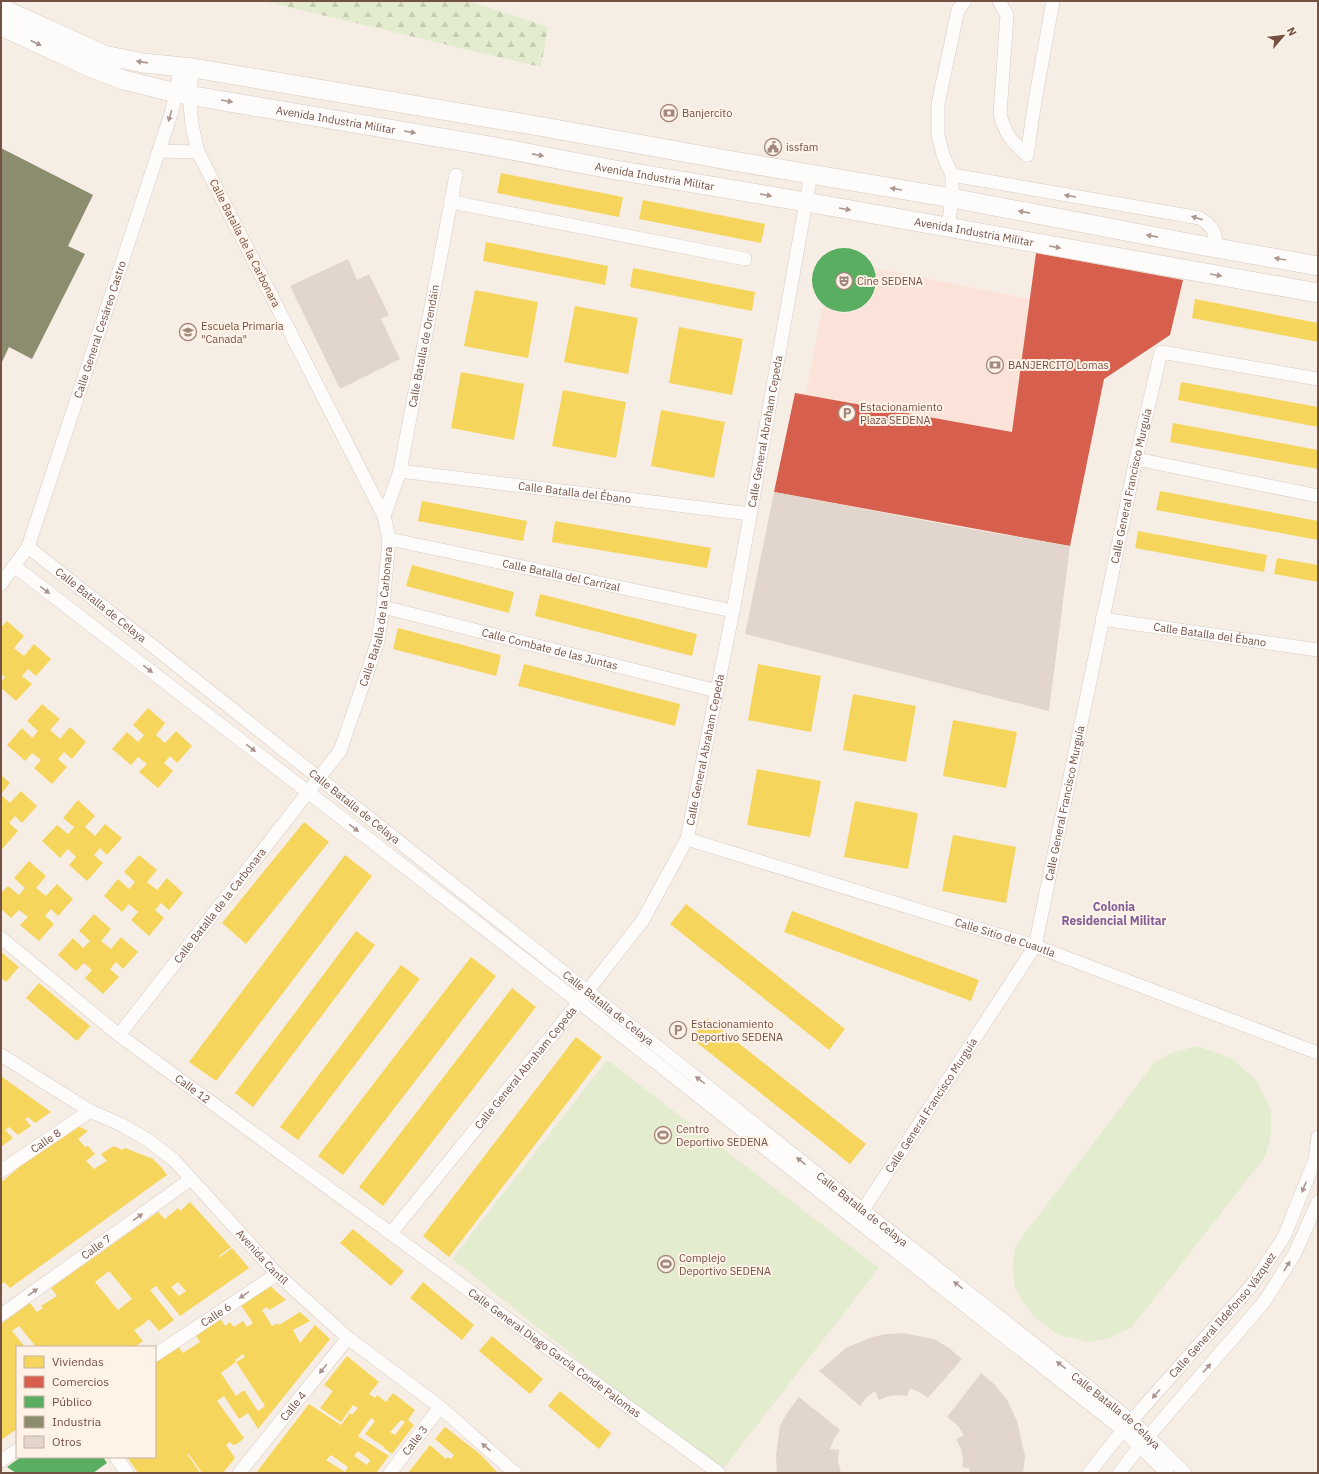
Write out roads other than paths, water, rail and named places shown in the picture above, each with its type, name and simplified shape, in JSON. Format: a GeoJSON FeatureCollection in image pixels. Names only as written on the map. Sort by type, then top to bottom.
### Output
{"type":"FeatureCollection","features":[{"type":"Feature","properties":{"kind":"main road"},"geometry":{"type":"LineString","coordinates":[[1,8],[104,56],[187,67],[538,126],[952,198],[1318,266]]}},
{"type":"Feature","properties":{"kind":"main road","name":"Avenida Industria Militar"},"geometry":{"type":"LineString","coordinates":[[1,26],[92,68],[124,80],[182,93],[490,146],[610,169],[806,202],[1318,293]]}},
{"type":"Feature","properties":{"kind":"street"},"geometry":{"type":"LineString","coordinates":[[948,228],[952,198],[952,175],[943,155],[938,135],[938,104],[958,10],[965,1]]}},
{"type":"Feature","properties":{"kind":"street"},"geometry":{"type":"LineString","coordinates":[[999,1],[1007,15],[1000,114],[1004,129],[1013,143],[1027,155],[1053,1]]}},
{"type":"Feature","properties":{"kind":"street","name":"Calle General Cesáreo Castro"},"geometry":{"type":"LineString","coordinates":[[1,584],[28,547],[158,151],[172,111],[182,93],[187,67]]}},
{"type":"Feature","properties":{"kind":"street","name":"Calle Batalla de la Carbonara"},"geometry":{"type":"LineString","coordinates":[[119,1035],[340,751],[378,641],[383,607],[389,539],[384,516],[198,152],[192,125],[182,93]]}},
{"type":"Feature","properties":{"kind":"street"},"geometry":{"type":"LineString","coordinates":[[158,151],[198,152]]}},
{"type":"Feature","properties":{"kind":"street","name":"Calle General Abraham Cepeda"},"geometry":{"type":"LineString","coordinates":[[391,1233],[588,992],[643,920],[686,839],[733,611],[811,174]]}},
{"type":"Feature","properties":{"kind":"street","name":"Calle Batalla de Orendáin"},"geometry":{"type":"LineString","coordinates":[[384,516],[400,471],[456,175]]}},
{"type":"Feature","properties":{"kind":"street"},"geometry":{"type":"LineString","coordinates":[[952,175],[1200,218],[1209,224],[1214,231],[1216,248]]}},
{"type":"Feature","properties":{"kind":"street"},"geometry":{"type":"LineString","coordinates":[[452,202],[745,259]]}},
{"type":"Feature","properties":{"kind":"street","name":"Calle General Francisco Murguía"},"geometry":{"type":"LineString","coordinates":[[863,1210],[1035,946],[1136,459],[1161,352],[1318,379]]}},
{"type":"Feature","properties":{"kind":"street"},"geometry":{"type":"LineString","coordinates":[[1136,459],[1318,496]]}},
{"type":"Feature","properties":{"kind":"street","name":"Calle Batalla del Ébano"},"geometry":{"type":"LineString","coordinates":[[400,471],[750,514]]}},
{"type":"Feature","properties":{"kind":"street","name":"Calle Batalla del Carrizal"},"geometry":{"type":"LineString","coordinates":[[389,539],[733,611]]}},
{"type":"Feature","properties":{"kind":"street","name":"Calle Batalla de Celaya"},"geometry":{"type":"LineString","coordinates":[[28,547],[863,1210],[1185,1473]]}},
{"type":"Feature","properties":{"kind":"street","name":"Calle Batalla de Celaya"},"geometry":{"type":"LineString","coordinates":[[14,566],[1128,1426]]}},
{"type":"Feature","properties":{"kind":"street","name":"Calle Combate de las Juntas"},"geometry":{"type":"LineString","coordinates":[[383,607],[717,691]]}},
{"type":"Feature","properties":{"kind":"street","name":"Calle Batalla del Ébano"},"geometry":{"type":"LineString","coordinates":[[1102,620],[1318,650]]}},
{"type":"Feature","properties":{"kind":"street","name":"Calle Sitio de Cuautla"},"geometry":{"type":"LineString","coordinates":[[686,839],[1035,946],[1318,1053]]}},
{"type":"Feature","properties":{"kind":"street","name":"Calle 12"},"geometry":{"type":"LineString","coordinates":[[1,938],[119,1035],[391,1233]]}},
{"type":"Feature","properties":{"kind":"street","name":"Avenida Cantíl"},"geometry":{"type":"LineString","coordinates":[[1,1055],[90,1111],[120,1124],[148,1140],[174,1160],[277,1274],[348,1338],[440,1407],[515,1473]]}},
{"type":"Feature","properties":{"kind":"street","name":"Calle 8"},"geometry":{"type":"LineString","coordinates":[[1,1171],[90,1111]]}},
{"type":"Feature","properties":{"kind":"street","name":"Calle General Ildefonso Vázquez"},"geometry":{"type":"LineString","coordinates":[[1089,1473],[1128,1426],[1252,1285],[1284,1237],[1315,1160],[1318,1137]]}},
{"type":"Feature","properties":{"kind":"street","name":"Calle 7"},"geometry":{"type":"LineString","coordinates":[[1,1315],[191,1179]]}},
{"type":"Feature","properties":{"kind":"street","name":"Calle General Ildefonso Vázquez"},"geometry":{"type":"LineString","coordinates":[[1119,1473],[1144,1441],[1264,1302],[1294,1255],[1318,1202]]}},
{"type":"Feature","properties":{"kind":"street","name":"Calle General Diego García Conde Palomas"},"geometry":{"type":"LineString","coordinates":[[391,1233],[719,1473]]}},
{"type":"Feature","properties":{"kind":"street","name":"Calle 6"},"geometry":{"type":"LineString","coordinates":[[156,1354],[277,1274]]}},
{"type":"Feature","properties":{"kind":"street","name":"Calle 4"},"geometry":{"type":"LineString","coordinates":[[239,1473],[348,1338]]}},
{"type":"Feature","properties":{"kind":"street","name":"Calle 3"},"geometry":{"type":"LineString","coordinates":[[390,1473],[440,1407]]}},
{"type":"Feature","properties":{"kind":"street","name":"Calle Batalla de Celaya"},"geometry":{"type":"LineString","coordinates":[[1144,1441],[1167,1473]]}},
{"type":"Feature","properties":{"kind":"street"},"geometry":{"type":"LineString","coordinates":[[1,1461],[16,1451]]}},
{"type":"Feature","properties":{"kind":"street"},"geometry":{"type":"LineString","coordinates":[[117,1458],[127,1473]]}},
{"type":"Feature","properties":{"kind":"place","name":"Banjercito"},"geometry":{"type":"Point","coordinates":[669,113]}},
{"type":"Feature","properties":{"kind":"place","name":"issfam"},"geometry":{"type":"Point","coordinates":[773,147]}},
{"type":"Feature","properties":{"kind":"place","name":"Cine SEDENA"},"geometry":{"type":"Point","coordinates":[844,281]}},
{"type":"Feature","properties":{"kind":"place","name":"Escuela Primaria \"Canada\""},"geometry":{"type":"Point","coordinates":[188,332]}},
{"type":"Feature","properties":{"kind":"place","name":"BANJERCITO Lomas"},"geometry":{"type":"Point","coordinates":[995,365]}},
{"type":"Feature","properties":{"kind":"place","name":"Estacionamiento Plaza SEDENA"},"geometry":{"type":"Point","coordinates":[847,413]}},
{"type":"Feature","properties":{"kind":"place","name":"Estacionamiento Deportivo SEDENA"},"geometry":{"type":"Point","coordinates":[678,1030]}},
{"type":"Feature","properties":{"kind":"place","name":"Centro Deportivo SEDENA"},"geometry":{"type":"Point","coordinates":[663,1135]}},
{"type":"Feature","properties":{"kind":"place","name":"Complejo Deportivo SEDENA"},"geometry":{"type":"Point","coordinates":[666,1264]}},
{"type":"Feature","properties":{"kind":"district","name":"Colonia Residencial Militar"},"geometry":{"type":"Point","coordinates":[1114,914]}}]}
